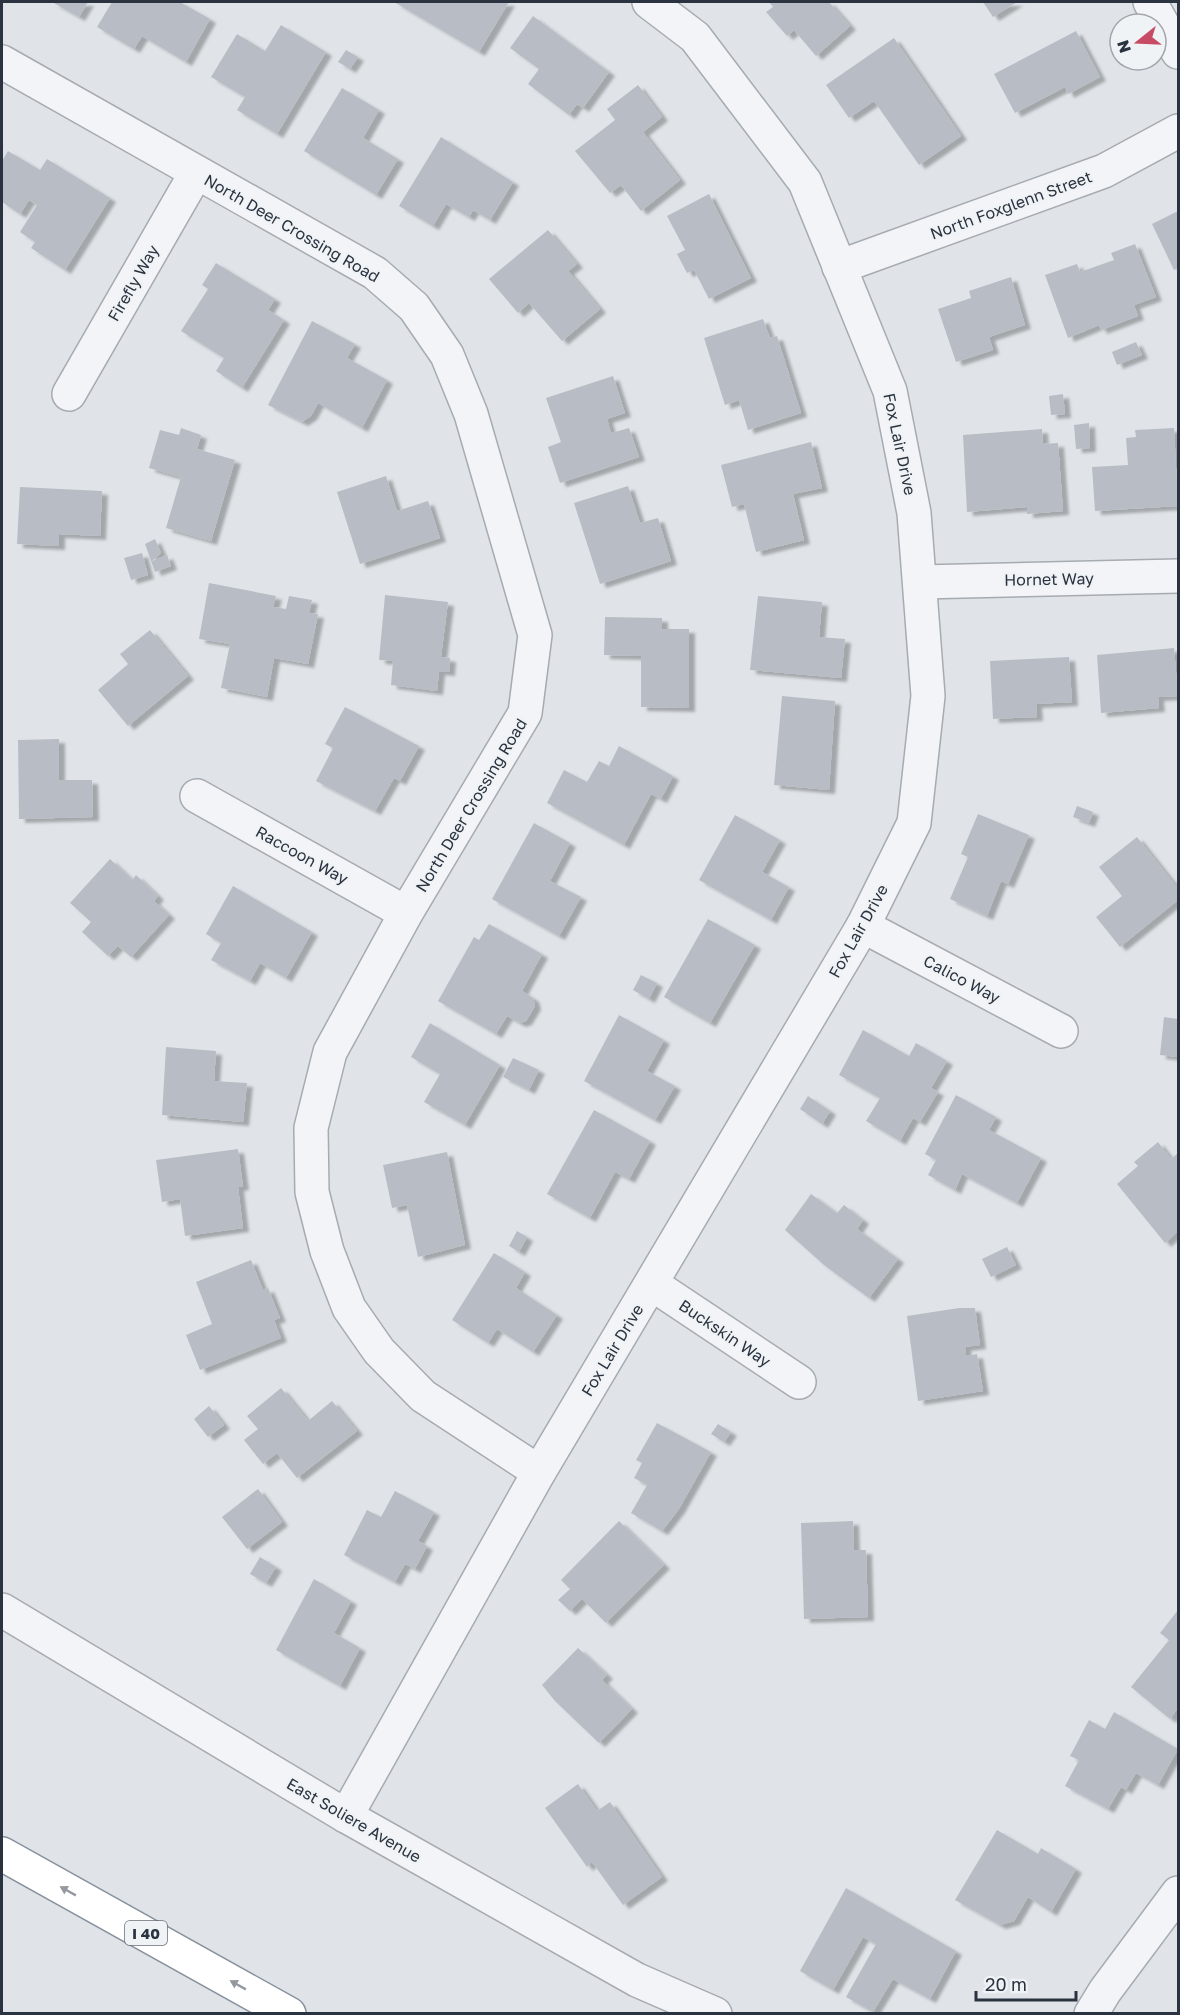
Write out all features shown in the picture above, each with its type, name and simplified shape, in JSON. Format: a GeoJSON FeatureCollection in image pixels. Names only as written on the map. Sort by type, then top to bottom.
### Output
{"type":"FeatureCollection","features":[{"type":"Feature","properties":{"kind":"highway","name":"I 40"},"geometry":{"type":"LineString","coordinates":[[2,1854],[290,2013]]}},
{"type":"Feature","properties":{"kind":"street","name":"Fox Lair Drive"},"geometry":{"type":"LineString","coordinates":[[346,1816],[539,1472],[863,926],[914,823],[928,696],[914,513],[890,391],[805,182],[695,37],[650,2]]}},
{"type":"Feature","properties":{"kind":"street"},"geometry":{"type":"LineString","coordinates":[[1150,2],[1179,52]]}},
{"type":"Feature","properties":{"kind":"street","name":"North Deer Crossing Road"},"geometry":{"type":"LineString","coordinates":[[2,62],[375,273],[414,307],[447,355],[471,414],[535,635],[525,713],[406,913],[330,1052],[311,1128],[312,1192],[327,1251],[349,1308],[379,1351],[423,1396],[539,1472]]}},
{"type":"Feature","properties":{"kind":"street","name":"North Foxglenn Street"},"geometry":{"type":"LineString","coordinates":[[839,267],[1104,171],[1179,131]]}},
{"type":"Feature","properties":{"kind":"street","name":"Firefly Way"},"geometry":{"type":"LineString","coordinates":[[69,394],[196,173]]}},
{"type":"Feature","properties":{"kind":"street","name":"Hornet Way"},"geometry":{"type":"LineString","coordinates":[[920,582],[1179,576]]}},
{"type":"Feature","properties":{"kind":"street","name":"Raccoon Way"},"geometry":{"type":"LineString","coordinates":[[197,796],[406,913]]}},
{"type":"Feature","properties":{"kind":"street","name":"Calico Way"},"geometry":{"type":"LineString","coordinates":[[863,926],[1061,1031]]}},
{"type":"Feature","properties":{"kind":"street","name":"Buckskin Way"},"geometry":{"type":"LineString","coordinates":[[652,1284],[799,1382]]}},
{"type":"Feature","properties":{"kind":"street","name":"East Soliere Avenue"},"geometry":{"type":"LineString","coordinates":[[2,1610],[346,1816],[637,1980],[715,2013]]}},
{"type":"Feature","properties":{"kind":"street"},"geometry":{"type":"LineString","coordinates":[[1091,2013],[1179,1893]]}},
{"type":"Feature","properties":{"kind":"building"},"geometry":{"type":"Polygon","coordinates":[[[52,2],[88,2],[79,17],[52,2]]]}},
{"type":"Feature","properties":{"kind":"building"},"geometry":{"type":"Polygon","coordinates":[[[112,2],[180,2],[210,19],[186,62],[142,36],[134,49],[97,27],[112,2]]]}},
{"type":"Feature","properties":{"kind":"building"},"geometry":{"type":"Polygon","coordinates":[[[394,2],[509,2],[479,52],[394,2]]]}},
{"type":"Feature","properties":{"kind":"building"},"geometry":{"type":"Polygon","coordinates":[[[769,2],[829,2],[850,26],[816,56],[794,30],[787,36],[766,12],[773,7],[769,2]]]}},
{"type":"Feature","properties":{"kind":"building"},"geometry":{"type":"Polygon","coordinates":[[[983,2],[1017,2],[993,17],[983,2]]]}},
{"type":"Feature","properties":{"kind":"building"},"geometry":{"type":"Polygon","coordinates":[[[533,16],[609,72],[583,108],[577,104],[569,115],[528,84],[539,69],[510,48],[533,16]]]}},
{"type":"Feature","properties":{"kind":"building"},"geometry":{"type":"Polygon","coordinates":[[[281,25],[326,52],[277,134],[237,110],[245,97],[211,77],[237,34],[265,51],[281,25]]]}},
{"type":"Feature","properties":{"kind":"building"},"geometry":{"type":"Polygon","coordinates":[[[1076,31],[1100,77],[1068,94],[1065,87],[1015,113],[994,74],[1076,31]]]}},
{"type":"Feature","properties":{"kind":"building"},"geometry":{"type":"Polygon","coordinates":[[[894,38],[961,136],[919,165],[874,101],[849,118],[826,85],[894,38]]]}},
{"type":"Feature","properties":{"kind":"building"},"geometry":{"type":"Polygon","coordinates":[[[346,50],[358,57],[350,69],[338,62],[346,50]]]}},
{"type":"Feature","properties":{"kind":"building"},"geometry":{"type":"Polygon","coordinates":[[[638,85],[662,117],[643,132],[680,180],[641,211],[621,185],[610,193],[575,151],[615,120],[607,109],[638,85]]]}},
{"type":"Feature","properties":{"kind":"building"},"geometry":{"type":"Polygon","coordinates":[[[342,88],[379,110],[363,138],[398,159],[376,195],[304,151],[342,88]]]}},
{"type":"Feature","properties":{"kind":"building"},"geometry":{"type":"Polygon","coordinates":[[[441,137],[513,182],[490,220],[473,210],[469,217],[446,204],[433,226],[399,206],[441,137]]]}},
{"type":"Feature","properties":{"kind":"building"},"geometry":{"type":"Polygon","coordinates":[[[8,151],[40,170],[47,159],[110,198],[65,270],[31,248],[35,242],[20,232],[37,205],[29,200],[20,214],[2,202],[2,161],[8,151]]]}},
{"type":"Feature","properties":{"kind":"building"},"geometry":{"type":"Polygon","coordinates":[[[709,194],[751,278],[709,299],[694,270],[687,273],[677,254],[685,250],[667,216],[709,194]]]}},
{"type":"Feature","properties":{"kind":"building"},"geometry":{"type":"Polygon","coordinates":[[[1178,211],[1178,268],[1174,270],[1152,224],[1178,211]]]}},
{"type":"Feature","properties":{"kind":"building"},"geometry":{"type":"Polygon","coordinates":[[[548,230],[577,264],[568,271],[600,309],[562,341],[529,303],[518,313],[489,279],[548,230]]]}},
{"type":"Feature","properties":{"kind":"building"},"geometry":{"type":"Polygon","coordinates":[[[1135,244],[1156,297],[1134,305],[1138,316],[1101,330],[1099,325],[1068,338],[1045,275],[1077,264],[1080,272],[1114,260],[1111,253],[1135,244]]]}},
{"type":"Feature","properties":{"kind":"building"},"geometry":{"type":"Polygon","coordinates":[[[216,263],[275,299],[268,310],[284,320],[242,388],[216,371],[224,358],[181,331],[208,289],[202,285],[216,263]]]}},
{"type":"Feature","properties":{"kind":"building"},"geometry":{"type":"Polygon","coordinates":[[[1011,277],[1025,325],[989,337],[993,350],[956,362],[938,309],[971,298],[969,291],[1011,277]]]}},
{"type":"Feature","properties":{"kind":"building"},"geometry":{"type":"Polygon","coordinates":[[[763,319],[770,338],[777,336],[801,413],[748,430],[739,400],[725,405],[704,338],[763,319]]]}},
{"type":"Feature","properties":{"kind":"building"},"geometry":{"type":"Polygon","coordinates":[[[312,321],[355,344],[347,358],[387,380],[362,428],[318,403],[311,416],[302,422],[268,405],[312,321]]]}},
{"type":"Feature","properties":{"kind":"building"},"geometry":{"type":"Polygon","coordinates":[[[1136,342],[1142,355],[1117,365],[1112,352],[1136,342]]]}},
{"type":"Feature","properties":{"kind":"building"},"geometry":{"type":"Polygon","coordinates":[[[613,376],[625,413],[607,419],[611,433],[629,428],[639,457],[560,483],[548,447],[561,442],[546,398],[613,376]]]}},
{"type":"Feature","properties":{"kind":"building"},"geometry":{"type":"Polygon","coordinates":[[[1063,394],[1065,414],[1051,415],[1049,396],[1063,394]]]}},
{"type":"Feature","properties":{"kind":"building"},"geometry":{"type":"Polygon","coordinates":[[[1089,423],[1090,448],[1076,449],[1074,425],[1089,423]]]}},
{"type":"Feature","properties":{"kind":"building"},"geometry":{"type":"Polygon","coordinates":[[[181,428],[201,435],[197,449],[235,460],[211,541],[166,528],[181,477],[149,468],[160,430],[179,435],[181,428]]]}},
{"type":"Feature","properties":{"kind":"building"},"geometry":{"type":"Polygon","coordinates":[[[1174,428],[1178,506],[1095,511],[1092,467],[1128,465],[1126,438],[1136,437],[1135,430],[1174,428]]]}},
{"type":"Feature","properties":{"kind":"building"},"geometry":{"type":"Polygon","coordinates":[[[1042,429],[1043,444],[1058,443],[1063,511],[1027,514],[1027,507],[967,512],[963,435],[1042,429]]]}},
{"type":"Feature","properties":{"kind":"building"},"geometry":{"type":"Polygon","coordinates":[[[811,442],[822,488],[793,494],[804,540],[756,552],[744,504],[732,507],[721,465],[811,442]]]}},
{"type":"Feature","properties":{"kind":"building"},"geometry":{"type":"Polygon","coordinates":[[[386,476],[397,511],[428,501],[440,538],[360,564],[337,492],[386,476]]]}},
{"type":"Feature","properties":{"kind":"building"},"geometry":{"type":"Polygon","coordinates":[[[628,486],[640,523],[658,518],[671,561],[600,584],[574,503],[628,486]]]}},
{"type":"Feature","properties":{"kind":"building"},"geometry":{"type":"Polygon","coordinates":[[[20,487],[102,491],[100,536],[59,534],[59,546],[17,544],[20,487]]]}},
{"type":"Feature","properties":{"kind":"building"},"geometry":{"type":"Polygon","coordinates":[[[155,539],[161,553],[152,561],[167,555],[171,566],[155,572],[145,544],[155,539]]]}},
{"type":"Feature","properties":{"kind":"building"},"geometry":{"type":"Polygon","coordinates":[[[142,553],[148,575],[131,580],[124,558],[142,553]]]}},
{"type":"Feature","properties":{"kind":"building"},"geometry":{"type":"Polygon","coordinates":[[[209,583],[276,596],[273,607],[286,609],[289,596],[312,600],[309,613],[318,614],[308,664],[274,658],[267,697],[221,688],[230,644],[199,639],[209,583]]]}},
{"type":"Feature","properties":{"kind":"building"},"geometry":{"type":"Polygon","coordinates":[[[385,595],[448,602],[441,657],[450,658],[449,672],[439,671],[437,691],[391,685],[393,661],[379,660],[385,595]]]}},
{"type":"Feature","properties":{"kind":"building"},"geometry":{"type":"Polygon","coordinates":[[[758,596],[822,602],[819,637],[845,639],[841,678],[750,670],[758,596]]]}},
{"type":"Feature","properties":{"kind":"building"},"geometry":{"type":"Polygon","coordinates":[[[605,617],[662,618],[662,629],[689,629],[689,708],[641,707],[641,656],[604,655],[605,617]]]}},
{"type":"Feature","properties":{"kind":"building"},"geometry":{"type":"Polygon","coordinates":[[[150,630],[188,676],[128,726],[98,690],[128,664],[120,654],[150,630]]]}},
{"type":"Feature","properties":{"kind":"building"},"geometry":{"type":"Polygon","coordinates":[[[1174,648],[1178,696],[1158,697],[1159,708],[1101,713],[1097,655],[1174,648]]]}},
{"type":"Feature","properties":{"kind":"building"},"geometry":{"type":"Polygon","coordinates":[[[1069,657],[1072,702],[1036,704],[1037,717],[993,719],[990,661],[1069,657]]]}},
{"type":"Feature","properties":{"kind":"building"},"geometry":{"type":"Polygon","coordinates":[[[782,696],[835,701],[829,790],[774,785],[782,696]]]}},
{"type":"Feature","properties":{"kind":"building"},"geometry":{"type":"Polygon","coordinates":[[[345,707],[419,746],[400,781],[394,778],[375,811],[316,781],[333,748],[325,744],[345,707]]]}},
{"type":"Feature","properties":{"kind":"building"},"geometry":{"type":"Polygon","coordinates":[[[59,739],[59,780],[92,780],[93,817],[19,819],[18,740],[59,739]]]}},
{"type":"Feature","properties":{"kind":"building"},"geometry":{"type":"Polygon","coordinates":[[[619,746],[673,776],[661,799],[651,794],[624,845],[547,803],[564,770],[587,782],[599,761],[609,766],[619,746]]]}},
{"type":"Feature","properties":{"kind":"building"},"geometry":{"type":"Polygon","coordinates":[[[1077,806],[1093,812],[1089,823],[1073,817],[1077,806]]]}},
{"type":"Feature","properties":{"kind":"building"},"geometry":{"type":"Polygon","coordinates":[[[978,814],[1029,835],[1008,884],[1001,881],[987,916],[950,899],[968,857],[961,854],[978,814]]]}},
{"type":"Feature","properties":{"kind":"building"},"geometry":{"type":"Polygon","coordinates":[[[735,815],[780,840],[762,872],[789,887],[771,920],[699,880],[735,815]]]}},
{"type":"Feature","properties":{"kind":"building"},"geometry":{"type":"Polygon","coordinates":[[[534,823],[570,843],[550,881],[581,897],[559,936],[492,899],[534,823]]]}},
{"type":"Feature","properties":{"kind":"building"},"geometry":{"type":"Polygon","coordinates":[[[1137,837],[1178,889],[1178,900],[1120,947],[1096,917],[1122,896],[1099,867],[1137,837]]]}},
{"type":"Feature","properties":{"kind":"building"},"geometry":{"type":"Polygon","coordinates":[[[110,859],[132,880],[136,875],[158,896],[154,901],[169,915],[131,957],[118,946],[108,956],[82,932],[91,922],[70,903],[110,859]]]}},
{"type":"Feature","properties":{"kind":"building"},"geometry":{"type":"Polygon","coordinates":[[[233,886],[312,932],[286,978],[260,963],[250,981],[211,960],[221,943],[206,934],[233,886]]]}},
{"type":"Feature","properties":{"kind":"building"},"geometry":{"type":"Polygon","coordinates":[[[708,919],[755,945],[710,1023],[664,997],[708,919]]]}},
{"type":"Feature","properties":{"kind":"building"},"geometry":{"type":"Polygon","coordinates":[[[489,924],[542,954],[522,991],[533,998],[535,1006],[526,1021],[520,1023],[507,1016],[496,1034],[438,1001],[474,937],[479,940],[489,924]]]}},
{"type":"Feature","properties":{"kind":"building"},"geometry":{"type":"Polygon","coordinates":[[[641,975],[657,983],[649,999],[633,990],[641,975]]]}},
{"type":"Feature","properties":{"kind":"building"},"geometry":{"type":"Polygon","coordinates":[[[619,1015],[664,1040],[647,1071],[675,1086],[655,1120],[584,1081],[619,1015]]]}},
{"type":"Feature","properties":{"kind":"building"},"geometry":{"type":"Polygon","coordinates":[[[1164,1017],[1178,1019],[1178,1057],[1160,1055],[1164,1017]]]}},
{"type":"Feature","properties":{"kind":"building"},"geometry":{"type":"Polygon","coordinates":[[[430,1023],[500,1065],[465,1125],[424,1102],[440,1074],[411,1057],[430,1023]]]}},
{"type":"Feature","properties":{"kind":"building"},"geometry":{"type":"Polygon","coordinates":[[[863,1030],[909,1056],[916,1043],[947,1061],[931,1088],[938,1092],[920,1122],[913,1118],[900,1141],[866,1121],[880,1098],[839,1075],[863,1030]]]}},
{"type":"Feature","properties":{"kind":"building"},"geometry":{"type":"Polygon","coordinates":[[[166,1047],[216,1051],[214,1081],[247,1083],[243,1122],[162,1115],[166,1047]]]}},
{"type":"Feature","properties":{"kind":"building"},"geometry":{"type":"Polygon","coordinates":[[[513,1058],[539,1070],[529,1090],[503,1077],[513,1058]]]}},
{"type":"Feature","properties":{"kind":"building"},"geometry":{"type":"Polygon","coordinates":[[[956,1095],[996,1117],[989,1130],[1041,1158],[1017,1203],[962,1174],[955,1190],[928,1175],[936,1160],[925,1154],[956,1095]]]}},
{"type":"Feature","properties":{"kind":"building"},"geometry":{"type":"Polygon","coordinates":[[[808,1096],[830,1111],[822,1124],[800,1109],[808,1096]]]}},
{"type":"Feature","properties":{"kind":"building"},"geometry":{"type":"Polygon","coordinates":[[[594,1110],[650,1141],[629,1179],[615,1172],[590,1218],[547,1194],[594,1110]]]}},
{"type":"Feature","properties":{"kind":"building"},"geometry":{"type":"Polygon","coordinates":[[[1158,1142],[1171,1159],[1178,1153],[1178,1231],[1165,1243],[1117,1184],[1138,1166],[1134,1162],[1158,1142]]]}},
{"type":"Feature","properties":{"kind":"building"},"geometry":{"type":"Polygon","coordinates":[[[238,1149],[243,1186],[238,1187],[243,1228],[185,1236],[180,1199],[162,1202],[156,1160],[238,1149]]]}},
{"type":"Feature","properties":{"kind":"building"},"geometry":{"type":"Polygon","coordinates":[[[447,1152],[465,1245],[418,1257],[407,1205],[392,1208],[383,1165],[447,1152]]]}},
{"type":"Feature","properties":{"kind":"building"},"geometry":{"type":"Polygon","coordinates":[[[811,1194],[837,1213],[844,1205],[863,1220],[857,1229],[898,1259],[869,1298],[824,1265],[785,1230],[811,1194]]]}},
{"type":"Feature","properties":{"kind":"building"},"geometry":{"type":"Polygon","coordinates":[[[517,1231],[527,1237],[519,1252],[509,1246],[517,1231]]]}},
{"type":"Feature","properties":{"kind":"building"},"geometry":{"type":"Polygon","coordinates":[[[1007,1247],[1016,1265],[991,1277],[982,1259],[1007,1247]]]}},
{"type":"Feature","properties":{"kind":"building"},"geometry":{"type":"Polygon","coordinates":[[[494,1253],[525,1272],[516,1288],[557,1315],[533,1352],[497,1329],[488,1343],[452,1320],[494,1253]]]}},
{"type":"Feature","properties":{"kind":"building"},"geometry":{"type":"Polygon","coordinates":[[[251,1260],[263,1290],[268,1288],[280,1318],[274,1320],[281,1338],[200,1370],[186,1335],[212,1324],[196,1282],[251,1260]]]}},
{"type":"Feature","properties":{"kind":"building"},"geometry":{"type":"Polygon","coordinates":[[[959,1308],[975,1308],[980,1345],[965,1347],[966,1356],[977,1354],[983,1391],[918,1401],[907,1316],[959,1308]]]}},
{"type":"Feature","properties":{"kind":"building"},"geometry":{"type":"Polygon","coordinates":[[[281,1388],[308,1421],[332,1401],[357,1431],[297,1478],[277,1453],[263,1464],[244,1440],[258,1429],[247,1416],[281,1388]]]}},
{"type":"Feature","properties":{"kind":"building"},"geometry":{"type":"Polygon","coordinates":[[[209,1406],[224,1425],[208,1437],[194,1419],[209,1406]]]}},
{"type":"Feature","properties":{"kind":"building"},"geometry":{"type":"Polygon","coordinates":[[[657,1423],[711,1452],[679,1509],[662,1531],[631,1513],[647,1485],[634,1478],[642,1463],[636,1460],[657,1423]]]}},
{"type":"Feature","properties":{"kind":"building"},"geometry":{"type":"Polygon","coordinates":[[[718,1424],[731,1432],[724,1442],[711,1434],[718,1424]]]}},
{"type":"Feature","properties":{"kind":"building"},"geometry":{"type":"Polygon","coordinates":[[[258,1489],[282,1522],[247,1549],[222,1517],[258,1489]]]}},
{"type":"Feature","properties":{"kind":"building"},"geometry":{"type":"Polygon","coordinates":[[[395,1491],[434,1512],[418,1541],[427,1546],[415,1569],[405,1564],[395,1582],[344,1555],[367,1510],[381,1517],[395,1491]]]}},
{"type":"Feature","properties":{"kind":"building"},"geometry":{"type":"Polygon","coordinates":[[[619,1521],[664,1565],[606,1623],[582,1599],[570,1611],[558,1600],[570,1589],[561,1580],[619,1521]]]}},
{"type":"Feature","properties":{"kind":"building"},"geometry":{"type":"Polygon","coordinates":[[[853,1521],[854,1550],[866,1550],[868,1617],[804,1619],[801,1523],[853,1521]]]}},
{"type":"Feature","properties":{"kind":"building"},"geometry":{"type":"Polygon","coordinates":[[[260,1557],[276,1567],[266,1583],[250,1574],[260,1557]]]}},
{"type":"Feature","properties":{"kind":"building"},"geometry":{"type":"Polygon","coordinates":[[[314,1579],[351,1601],[334,1633],[360,1648],[340,1686],[276,1650],[314,1579]]]}},
{"type":"Feature","properties":{"kind":"building"},"geometry":{"type":"Polygon","coordinates":[[[1178,1610],[1178,1708],[1170,1719],[1131,1687],[1169,1640],[1160,1633],[1178,1610]]]}},
{"type":"Feature","properties":{"kind":"building"},"geometry":{"type":"Polygon","coordinates":[[[578,1648],[607,1675],[602,1680],[632,1709],[599,1743],[555,1701],[542,1685],[578,1648]]]}},
{"type":"Feature","properties":{"kind":"building"},"geometry":{"type":"Polygon","coordinates":[[[1114,1712],[1178,1749],[1158,1785],[1136,1773],[1126,1790],[1121,1787],[1108,1809],[1065,1786],[1079,1760],[1070,1756],[1089,1720],[1105,1729],[1114,1712]]]}},
{"type":"Feature","properties":{"kind":"building"},"geometry":{"type":"Polygon","coordinates":[[[578,1784],[597,1811],[610,1802],[662,1877],[623,1905],[592,1862],[587,1867],[545,1808],[578,1784]]]}},
{"type":"Feature","properties":{"kind":"building"},"geometry":{"type":"Polygon","coordinates":[[[997,1830],[1038,1854],[1041,1848],[1076,1869],[1051,1912],[1028,1897],[1014,1921],[1000,1925],[955,1900],[997,1830]]]}},
{"type":"Feature","properties":{"kind":"building"},"geometry":{"type":"Polygon","coordinates":[[[846,1888],[956,1951],[930,1999],[893,1979],[873,2012],[846,1997],[876,1944],[863,1937],[833,1990],[800,1971],[846,1888]]]}}]}
